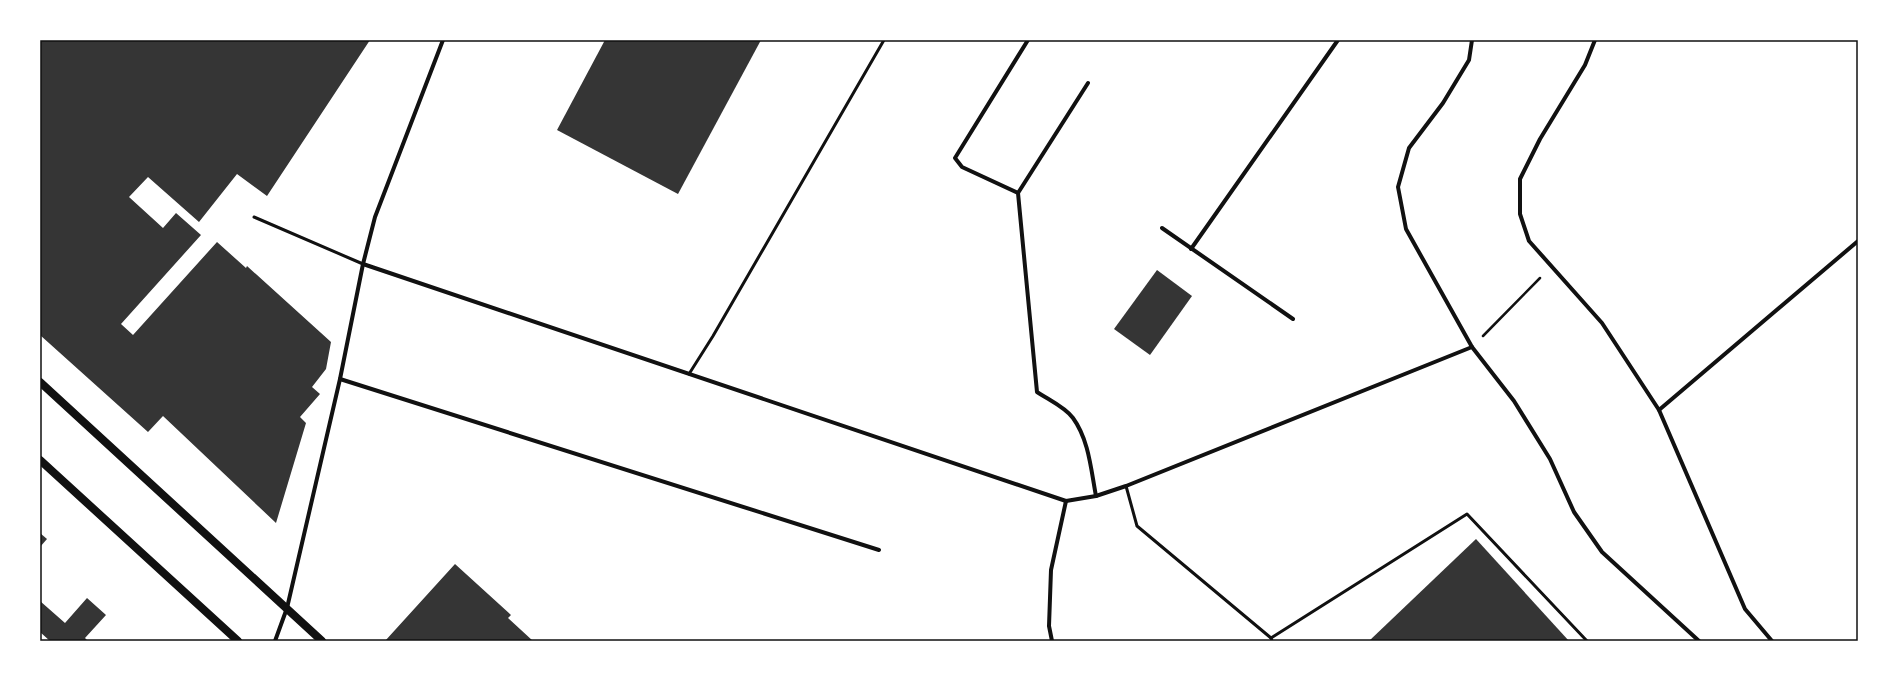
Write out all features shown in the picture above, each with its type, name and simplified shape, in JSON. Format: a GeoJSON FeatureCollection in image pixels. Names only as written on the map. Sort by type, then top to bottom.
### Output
{"type":"FeatureCollection","features":[{"type":"Feature","properties":{"kind":"main road"},"geometry":{"type":"LineString","coordinates":[[40,382],[322,641]]}},
{"type":"Feature","properties":{"kind":"main road"},"geometry":{"type":"LineString","coordinates":[[40,460],[238,641]]}},
{"type":"Feature","properties":{"kind":"street"},"geometry":{"type":"LineString","coordinates":[[275,641],[287,608],[340,378],[363,264],[375,217],[443,40]]}},
{"type":"Feature","properties":{"kind":"street"},"geometry":{"type":"LineString","coordinates":[[1018,193],[962,167],[955,158],[1028,40]]}},
{"type":"Feature","properties":{"kind":"street"},"geometry":{"type":"LineString","coordinates":[[1191,249],[1338,40]]}},
{"type":"Feature","properties":{"kind":"street"},"geometry":{"type":"LineString","coordinates":[[1472,40],[1469,60],[1443,103],[1409,148],[1398,187],[1406,229],[1472,347],[1514,401],[1550,460],[1574,512],[1602,552],[1699,641]]}},
{"type":"Feature","properties":{"kind":"street"},"geometry":{"type":"LineString","coordinates":[[1595,40],[1585,65],[1540,139],[1520,179],[1520,214],[1529,241],[1602,324],[1659,410],[1745,609],[1772,641]]}},
{"type":"Feature","properties":{"kind":"street"},"geometry":{"type":"LineString","coordinates":[[1088,83],[1018,193],[1038,392],[1065,410],[1073,418],[1086,446],[1096,496]]}},
{"type":"Feature","properties":{"kind":"street"},"geometry":{"type":"LineString","coordinates":[[1162,228],[1293,318]]}},
{"type":"Feature","properties":{"kind":"street"},"geometry":{"type":"LineString","coordinates":[[1659,410],[1858,241]]}},
{"type":"Feature","properties":{"kind":"street"},"geometry":{"type":"LineString","coordinates":[[363,264],[1066,501],[1096,496],[1126,486],[1472,347]]}},
{"type":"Feature","properties":{"kind":"street"},"geometry":{"type":"LineString","coordinates":[[340,378],[879,550]]}},
{"type":"Feature","properties":{"kind":"street"},"geometry":{"type":"LineString","coordinates":[[1052,641],[1050,626],[1051,570],[1066,501]]}},
{"type":"Feature","properties":{"kind":"lane"},"geometry":{"type":"LineString","coordinates":[[689,374],[713,336],[884,40]]}},
{"type":"Feature","properties":{"kind":"lane"},"geometry":{"type":"LineString","coordinates":[[254,217],[363,264]]}},
{"type":"Feature","properties":{"kind":"lane"},"geometry":{"type":"LineString","coordinates":[[1126,486],[1137,526],[1272,639],[1467,514],[1587,641]]}},
{"type":"Feature","properties":{"kind":"path"},"geometry":{"type":"LineString","coordinates":[[1472,347],[1551,266]]}},
{"type":"Feature","properties":{"kind":"building"},"geometry":{"type":"Polygon","coordinates":[[[40,40],[370,40],[267,196],[237,174],[199,222],[148,177],[129,197],[163,228],[176,213],[201,235],[121,324],[133,335],[217,242],[246,268],[247,266],[331,342],[326,369],[312,387],[320,394],[300,417],[306,423],[276,523],[163,416],[148,432],[40,335],[40,40]]]}},
{"type":"Feature","properties":{"kind":"building"},"geometry":{"type":"Polygon","coordinates":[[[605,40],[761,40],[678,194],[557,130],[605,40]]]}},
{"type":"Feature","properties":{"kind":"building"},"geometry":{"type":"Polygon","coordinates":[[[1157,270],[1192,296],[1150,355],[1114,329],[1157,270]]]}},
{"type":"Feature","properties":{"kind":"building"},"geometry":{"type":"Polygon","coordinates":[[[40,533],[47,539],[40,547],[40,533]]]}},
{"type":"Feature","properties":{"kind":"building"},"geometry":{"type":"Polygon","coordinates":[[[1476,539],[1569,641],[1369,641],[1476,539]]]}},
{"type":"Feature","properties":{"kind":"building"},"geometry":{"type":"Polygon","coordinates":[[[455,564],[511,615],[508,618],[533,641],[385,641],[455,564]]]}},
{"type":"Feature","properties":{"kind":"building"},"geometry":{"type":"Polygon","coordinates":[[[87,598],[106,615],[85,638],[88,641],[50,641],[40,632],[40,601],[65,623],[87,598]]]}}]}
